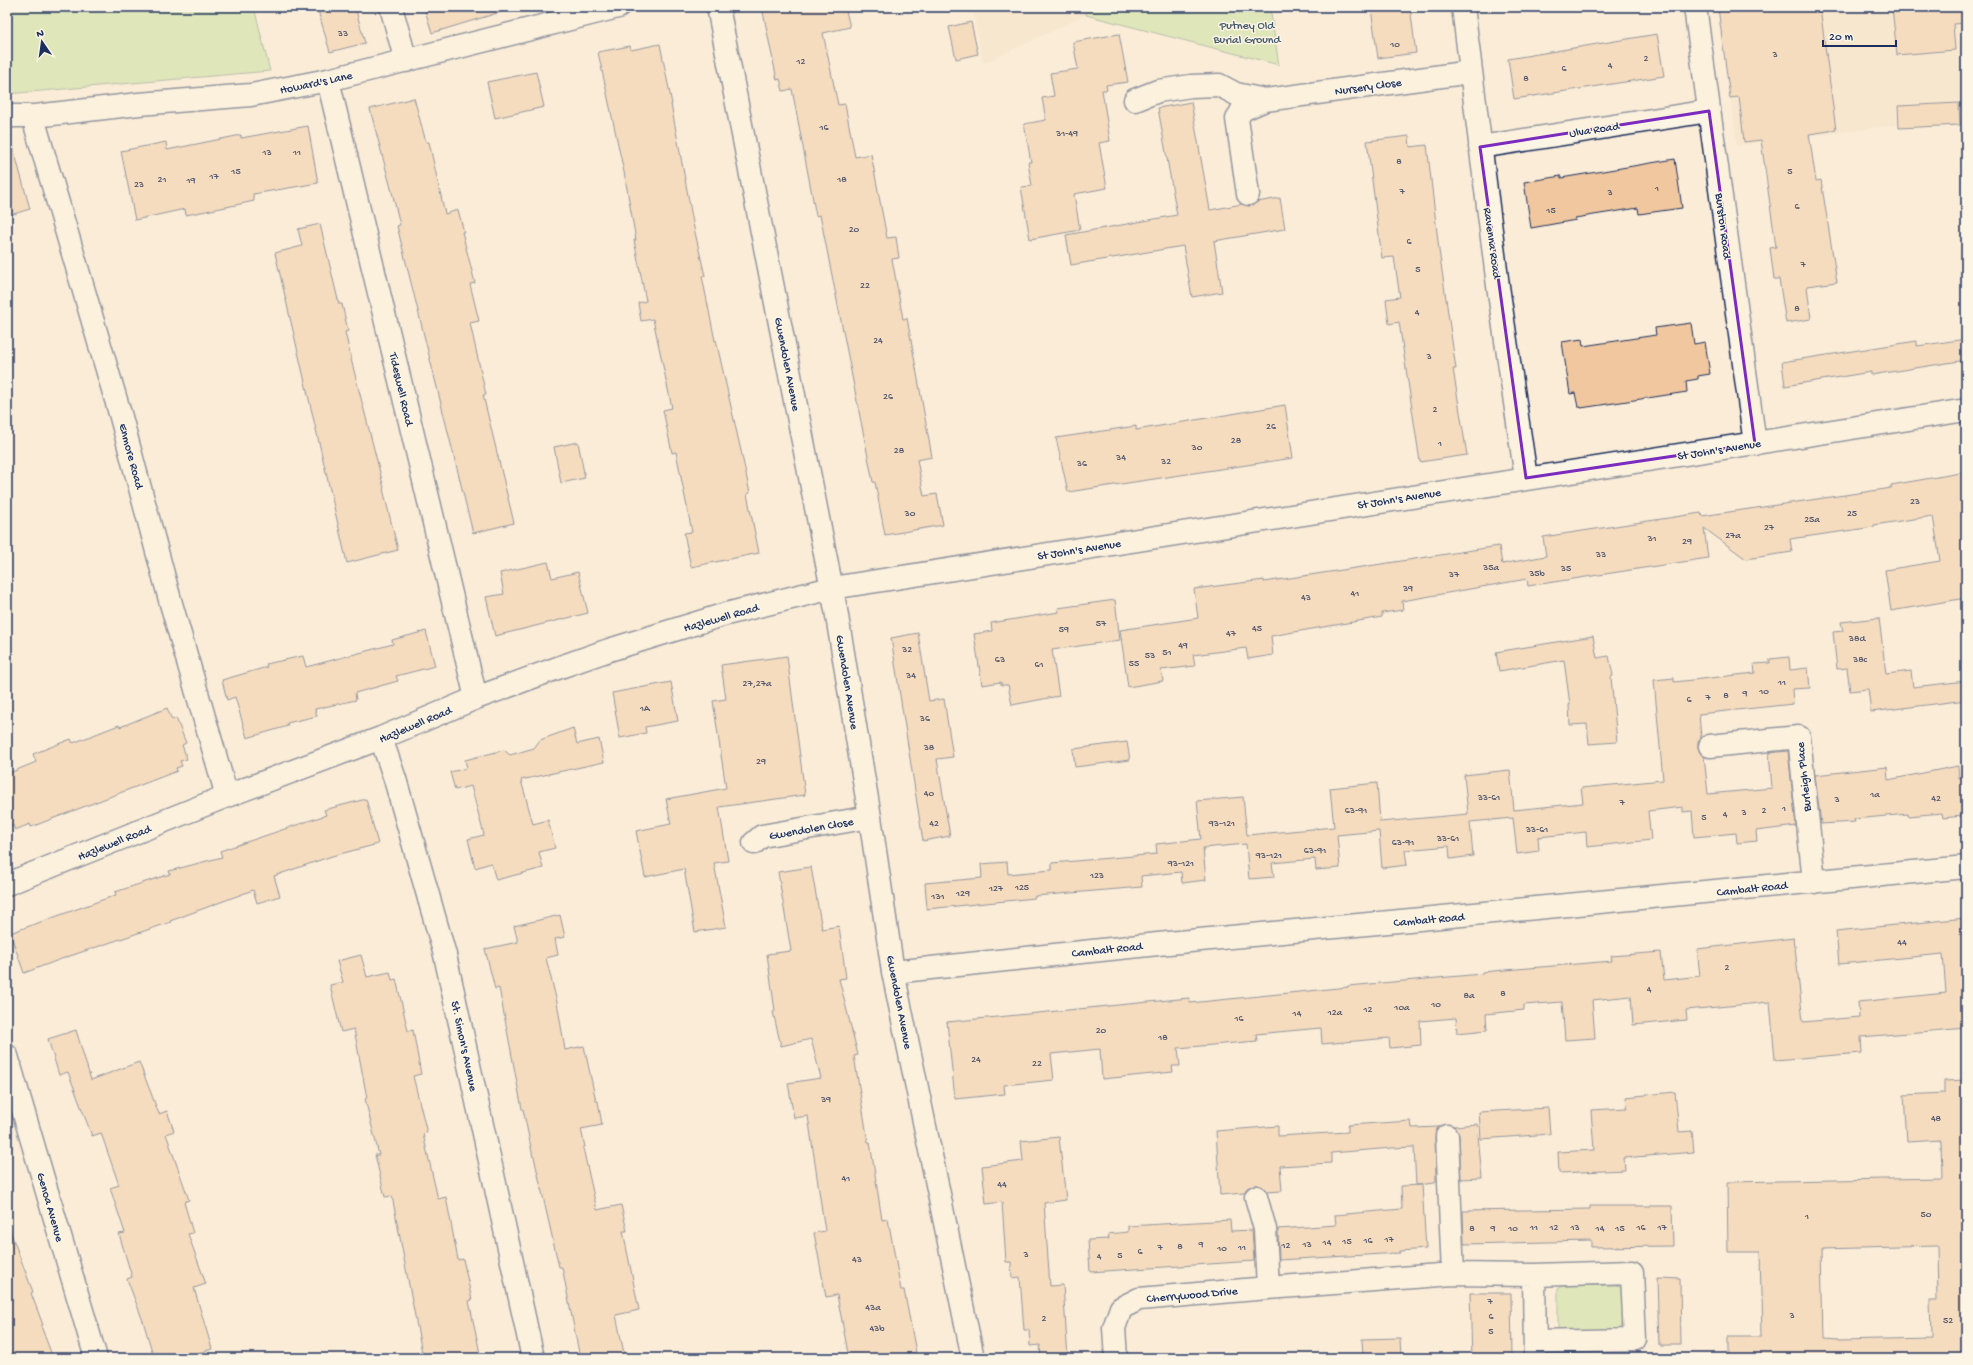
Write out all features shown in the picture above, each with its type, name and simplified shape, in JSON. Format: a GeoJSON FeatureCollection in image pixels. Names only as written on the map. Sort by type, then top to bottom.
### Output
{"type":"FeatureCollection","features":[{"type":"Feature","properties":{"kind":"street"},"geometry":{"type":"LineString","coordinates":[[390,7],[406,61]]}},
{"type":"Feature","properties":{"kind":"street","name":"Howard's Lane"},"geometry":{"type":"LineString","coordinates":[[7,116],[35,116],[139,104],[251,95],[328,80],[618,7]]}},
{"type":"Feature","properties":{"kind":"street","name":"Gwendolen Avenue"},"geometry":{"type":"LineString","coordinates":[[718,7],[832,588],[870,817],[893,972],[973,1358]]}},
{"type":"Feature","properties":{"kind":"street","name":"Ravenna Road"},"geometry":{"type":"LineString","coordinates":[[1463,7],[1480,147],[1526,478]]}},
{"type":"Feature","properties":{"kind":"street","name":"Burston Road"},"geometry":{"type":"LineString","coordinates":[[1695,7],[1755,444]]}},
{"type":"Feature","properties":{"kind":"street","name":"Nursery Close"},"geometry":{"type":"LineString","coordinates":[[1248,194],[1236,119],[1242,110],[1265,100],[1471,72]]}},
{"type":"Feature","properties":{"kind":"street","name":"Tideswell Road"},"geometry":{"type":"LineString","coordinates":[[328,80],[476,698]]}},
{"type":"Feature","properties":{"kind":"street","name":"Nursery Close"},"geometry":{"type":"LineString","coordinates":[[1135,100],[1158,91],[1191,86],[1219,86],[1236,94],[1265,100]]}},
{"type":"Feature","properties":{"kind":"street","name":"Ulva Road"},"geometry":{"type":"LineString","coordinates":[[1480,147],[1709,112]]}},
{"type":"Feature","properties":{"kind":"street","name":"Enmore Road"},"geometry":{"type":"LineString","coordinates":[[35,116],[36,128],[121,416],[170,600],[227,796]]}},
{"type":"Feature","properties":{"kind":"street","name":"St John's Avenue"},"geometry":{"type":"LineString","coordinates":[[832,588],[1966,410]]}},
{"type":"Feature","properties":{"kind":"street","name":"Hazlewell Road"},"geometry":{"type":"LineString","coordinates":[[7,884],[227,796],[381,738],[476,698],[609,650],[726,614],[832,588]]}},
{"type":"Feature","properties":{"kind":"street","name":"Burleigh Place"},"geometry":{"type":"LineString","coordinates":[[1710,746],[1799,737],[1814,882]]}},
{"type":"Feature","properties":{"kind":"street","name":"St. Simon's Avenue"},"geometry":{"type":"LineString","coordinates":[[381,738],[397,787],[445,955],[533,1358]]}},
{"type":"Feature","properties":{"kind":"street","name":"Gwendolen Close"},"geometry":{"type":"LineString","coordinates":[[754,843],[762,836],[870,817]]}},
{"type":"Feature","properties":{"kind":"street","name":"Cambalt Road"},"geometry":{"type":"LineString","coordinates":[[893,972],[1158,944],[1966,867]]}},
{"type":"Feature","properties":{"kind":"street","name":"Genoa Avenue"},"geometry":{"type":"LineString","coordinates":[[7,1056],[96,1358]]}},
{"type":"Feature","properties":{"kind":"street"},"geometry":{"type":"LineString","coordinates":[[1447,1136],[1453,1274]]}},
{"type":"Feature","properties":{"kind":"street"},"geometry":{"type":"LineString","coordinates":[[1256,1197],[1266,1229],[1268,1288]]}},
{"type":"Feature","properties":{"kind":"street","name":"Cherrywood Drive"},"geometry":{"type":"LineString","coordinates":[[1116,1358],[1114,1328],[1121,1308],[1138,1299],[1453,1274],[1534,1275],[1632,1272],[1635,1340],[1536,1350]]}},
{"type":"Feature","properties":{"kind":"street"},"geometry":{"type":"LineString","coordinates":[[1534,1275],[1536,1350]]}},
{"type":"Feature","properties":{"kind":"highlighted area"},"geometry":{"type":"Polygon","coordinates":[[[1709,111],[1755,444],[1526,478],[1480,147],[1709,111]]]}},
{"type":"Feature","properties":{"kind":"shaded area"},"geometry":{"type":"Polygon","coordinates":[[[972,7],[1086,7],[1086,15],[983,64],[972,7]]]}},
{"type":"Feature","properties":{"kind":"shaded area"},"geometry":{"type":"Polygon","coordinates":[[[1718,7],[1966,7],[1966,102],[1896,107],[1898,125],[1737,146],[1718,7]]]}},
{"type":"Feature","properties":{"kind":"green space"},"geometry":{"type":"Polygon","coordinates":[[[7,7],[254,7],[270,71],[7,94],[7,7]]]}},
{"type":"Feature","properties":{"kind":"green space","name":"Putney Old Burial Ground"},"geometry":{"type":"Polygon","coordinates":[[[1086,7],[1270,7],[1279,65],[1086,15],[1086,7]]]}},
{"type":"Feature","properties":{"kind":"green space"},"geometry":{"type":"Polygon","coordinates":[[[1614,1285],[1622,1288],[1623,1321],[1621,1328],[1617,1330],[1558,1331],[1558,1289],[1563,1286],[1614,1285]]]}},
{"type":"Feature","properties":{"kind":"building"},"geometry":{"type":"Polygon","coordinates":[[[317,7],[355,7],[365,43],[330,52],[317,7]]]}},
{"type":"Feature","properties":{"kind":"building"},"geometry":{"type":"Polygon","coordinates":[[[424,7],[500,7],[501,12],[432,33],[424,7]]]}},
{"type":"Feature","properties":{"kind":"building"},"geometry":{"type":"Polygon","coordinates":[[[762,7],[845,7],[850,27],[823,33],[838,105],[845,104],[855,157],[871,154],[887,238],[896,237],[899,258],[892,259],[903,319],[907,318],[932,457],[917,460],[924,496],[937,494],[943,525],[885,535],[875,482],[873,482],[820,215],[816,216],[792,89],[783,91],[780,79],[777,80],[762,7]]]}},
{"type":"Feature","properties":{"kind":"building"},"geometry":{"type":"Polygon","coordinates":[[[1410,7],[1416,53],[1378,58],[1371,9],[1410,7]]]}},
{"type":"Feature","properties":{"kind":"building"},"geometry":{"type":"Polygon","coordinates":[[[1820,7],[1836,130],[1809,134],[1816,181],[1821,180],[1837,282],[1807,286],[1811,319],[1786,323],[1779,279],[1774,279],[1770,248],[1776,247],[1761,140],[1744,142],[1739,97],[1730,98],[1718,8],[1820,7]]]}},
{"type":"Feature","properties":{"kind":"building"},"geometry":{"type":"Polygon","coordinates":[[[1892,7],[1966,7],[1966,23],[1953,24],[1955,50],[1897,55],[1892,7]]]}},
{"type":"Feature","properties":{"kind":"building"},"geometry":{"type":"Polygon","coordinates":[[[971,22],[978,54],[956,59],[949,27],[971,22]]]}},
{"type":"Feature","properties":{"kind":"building"},"geometry":{"type":"Polygon","coordinates":[[[1119,34],[1128,82],[1106,85],[1107,90],[1102,90],[1110,141],[1099,143],[1107,188],[1074,194],[1080,230],[1030,239],[1021,187],[1032,186],[1028,162],[1031,162],[1024,124],[1046,120],[1042,98],[1054,96],[1050,73],[1078,69],[1073,42],[1119,34]]]}},
{"type":"Feature","properties":{"kind":"building"},"geometry":{"type":"Polygon","coordinates":[[[1657,34],[1664,76],[1514,99],[1508,59],[1657,34]]]}},
{"type":"Feature","properties":{"kind":"building"},"geometry":{"type":"Polygon","coordinates":[[[660,44],[694,228],[705,276],[702,276],[715,341],[716,340],[750,493],[747,494],[759,553],[691,567],[684,533],[692,532],[676,452],[672,453],[663,410],[672,408],[653,319],[641,321],[638,303],[646,301],[634,240],[636,240],[624,172],[598,52],[630,46],[631,50],[660,44]]]}},
{"type":"Feature","properties":{"kind":"building"},"geometry":{"type":"Polygon","coordinates":[[[536,72],[544,107],[495,118],[487,82],[536,72]]]}},
{"type":"Feature","properties":{"kind":"building"},"geometry":{"type":"Polygon","coordinates":[[[414,98],[426,142],[429,142],[445,214],[458,210],[464,232],[462,232],[475,283],[470,284],[479,321],[470,323],[486,395],[483,395],[514,523],[473,533],[397,226],[400,225],[393,196],[370,109],[414,98]]]}},
{"type":"Feature","properties":{"kind":"building"},"geometry":{"type":"Polygon","coordinates":[[[1191,102],[1210,210],[1242,204],[1250,206],[1257,202],[1280,198],[1285,229],[1214,241],[1222,292],[1192,297],[1183,246],[1071,265],[1066,235],[1177,215],[1158,108],[1191,102]]]}},
{"type":"Feature","properties":{"kind":"building"},"geometry":{"type":"Polygon","coordinates":[[[1959,103],[1960,125],[1899,128],[1898,106],[1959,103]]]}},
{"type":"Feature","properties":{"kind":"building"},"geometry":{"type":"Polygon","coordinates":[[[308,126],[318,183],[253,194],[254,201],[231,206],[186,215],[185,209],[135,220],[121,151],[166,142],[167,150],[241,135],[241,138],[308,126]]]}},
{"type":"Feature","properties":{"kind":"building"},"geometry":{"type":"Polygon","coordinates":[[[1409,136],[1410,147],[1427,145],[1439,250],[1456,369],[1453,369],[1467,455],[1420,462],[1399,322],[1389,324],[1386,299],[1400,297],[1394,257],[1382,258],[1367,141],[1409,136]]]}},
{"type":"Feature","properties":{"kind":"building"},"geometry":{"type":"Polygon","coordinates":[[[13,147],[30,209],[7,216],[7,148],[13,147]]]}},
{"type":"Feature","properties":{"kind":"building"},"geometry":{"type":"Polygon","coordinates":[[[1675,159],[1682,208],[1639,214],[1638,208],[1575,218],[1576,220],[1531,228],[1524,182],[1561,176],[1561,178],[1675,159]]]}},
{"type":"Feature","properties":{"kind":"building"},"geometry":{"type":"Polygon","coordinates":[[[320,224],[339,304],[342,304],[348,331],[345,332],[352,363],[384,488],[398,550],[347,563],[275,253],[302,246],[298,229],[320,224]]]}},
{"type":"Feature","properties":{"kind":"building"},"geometry":{"type":"Polygon","coordinates":[[[1691,323],[1694,344],[1705,342],[1710,374],[1698,376],[1698,379],[1686,381],[1687,392],[1581,408],[1578,407],[1575,393],[1570,394],[1562,342],[1582,339],[1583,346],[1656,335],[1655,328],[1691,323]]]}},
{"type":"Feature","properties":{"kind":"building"},"geometry":{"type":"Polygon","coordinates":[[[1966,339],[1966,360],[1871,375],[1871,372],[1785,386],[1782,362],[1917,341],[1917,346],[1966,339]]]}},
{"type":"Feature","properties":{"kind":"building"},"geometry":{"type":"Polygon","coordinates":[[[1285,405],[1293,458],[1068,492],[1056,438],[1136,426],[1136,430],[1285,405]]]}},
{"type":"Feature","properties":{"kind":"building"},"geometry":{"type":"Polygon","coordinates":[[[578,442],[585,478],[561,483],[554,447],[578,442]]]}},
{"type":"Feature","properties":{"kind":"building"},"geometry":{"type":"Polygon","coordinates":[[[1966,472],[1966,568],[1962,568],[1966,598],[1891,611],[1885,570],[1940,561],[1933,516],[1874,525],[1874,527],[1790,539],[1792,552],[1746,559],[1704,528],[1708,558],[1528,586],[1527,579],[1402,601],[1403,610],[1382,613],[1382,617],[1271,636],[1273,655],[1248,659],[1246,648],[1193,655],[1195,666],[1161,670],[1163,681],[1128,687],[1120,630],[1198,618],[1194,589],[1264,580],[1264,582],[1499,546],[1502,564],[1546,556],[1543,537],[1701,513],[1702,516],[1892,488],[1891,485],[1966,472]]]}},
{"type":"Feature","properties":{"kind":"building"},"geometry":{"type":"Polygon","coordinates":[[[548,562],[552,578],[578,572],[588,613],[495,636],[486,597],[504,594],[500,573],[548,562]]]}},
{"type":"Feature","properties":{"kind":"building"},"geometry":{"type":"Polygon","coordinates":[[[1115,600],[1120,640],[1052,650],[1059,696],[1012,705],[1008,685],[1001,685],[1001,682],[982,685],[974,634],[992,631],[991,623],[1059,612],[1058,608],[1115,600]]]}},
{"type":"Feature","properties":{"kind":"building"},"geometry":{"type":"Polygon","coordinates":[[[1879,618],[1886,674],[1911,671],[1913,687],[1966,681],[1966,700],[1871,712],[1868,689],[1850,691],[1847,668],[1837,669],[1833,632],[1843,631],[1841,622],[1879,618]]]}},
{"type":"Feature","properties":{"kind":"building"},"geometry":{"type":"Polygon","coordinates":[[[426,631],[435,666],[396,676],[398,681],[355,693],[356,700],[315,709],[317,716],[287,723],[288,726],[247,738],[235,697],[227,700],[222,680],[267,667],[266,664],[303,656],[306,667],[393,644],[392,640],[426,631]]]}},
{"type":"Feature","properties":{"kind":"building"},"geometry":{"type":"Polygon","coordinates":[[[918,633],[929,701],[944,699],[953,757],[937,759],[950,836],[923,841],[891,638],[918,633]]]}},
{"type":"Feature","properties":{"kind":"building"},"geometry":{"type":"Polygon","coordinates":[[[1593,636],[1597,658],[1609,656],[1613,676],[1611,677],[1617,742],[1589,744],[1587,724],[1570,725],[1570,705],[1564,660],[1499,671],[1496,652],[1593,636]]]}},
{"type":"Feature","properties":{"kind":"building"},"geometry":{"type":"Polygon","coordinates":[[[787,656],[805,795],[719,807],[728,861],[714,863],[726,927],[695,932],[684,869],[645,877],[636,831],[671,824],[666,799],[726,788],[713,701],[726,699],[721,665],[787,656]]]}},
{"type":"Feature","properties":{"kind":"building"},"geometry":{"type":"Polygon","coordinates":[[[1789,657],[1790,670],[1808,668],[1810,688],[1792,689],[1793,704],[1699,714],[1701,737],[1698,741],[1698,748],[1704,756],[1708,794],[1772,788],[1769,753],[1788,751],[1796,826],[1756,831],[1757,841],[1737,843],[1736,833],[1694,837],[1692,811],[1683,812],[1683,807],[1648,811],[1651,840],[1587,847],[1586,832],[1538,837],[1539,851],[1517,854],[1513,818],[1470,822],[1473,856],[1450,859],[1449,846],[1405,850],[1407,865],[1382,868],[1379,831],[1337,835],[1340,868],[1316,870],[1315,859],[1272,863],[1274,877],[1249,879],[1246,844],[1203,848],[1206,880],[1182,883],[1181,872],[1141,876],[1142,887],[1035,896],[1035,898],[927,909],[925,883],[982,878],[981,864],[1007,862],[1008,874],[1052,870],[1052,863],[1157,854],[1156,844],[1201,839],[1197,801],[1243,797],[1247,835],[1334,827],[1330,788],[1377,783],[1380,822],[1468,814],[1464,775],[1510,770],[1514,810],[1583,803],[1581,788],[1663,780],[1654,680],[1674,678],[1674,682],[1755,673],[1754,664],[1770,663],[1770,659],[1789,657]]]}},
{"type":"Feature","properties":{"kind":"building"},"geometry":{"type":"Polygon","coordinates":[[[671,682],[678,721],[645,727],[646,733],[620,738],[612,693],[671,682]]]}},
{"type":"Feature","properties":{"kind":"building"},"geometry":{"type":"Polygon","coordinates":[[[167,708],[172,720],[176,718],[186,743],[182,745],[187,759],[180,761],[182,766],[176,768],[177,771],[31,827],[30,824],[15,830],[13,825],[7,827],[7,774],[36,762],[33,754],[71,739],[73,743],[119,725],[120,727],[167,708]]]}},
{"type":"Feature","properties":{"kind":"building"},"geometry":{"type":"Polygon","coordinates":[[[573,728],[577,744],[599,739],[604,762],[521,780],[533,824],[548,820],[555,848],[539,852],[543,868],[496,880],[491,863],[475,868],[468,839],[484,835],[471,786],[455,790],[450,772],[467,768],[465,760],[504,750],[510,755],[534,748],[540,740],[573,728]]]}},
{"type":"Feature","properties":{"kind":"building"},"geometry":{"type":"Polygon","coordinates":[[[1127,742],[1130,760],[1075,767],[1073,749],[1127,742]]]}},
{"type":"Feature","properties":{"kind":"building"},"geometry":{"type":"Polygon","coordinates":[[[1958,766],[1959,778],[1966,777],[1966,811],[1961,812],[1962,816],[1943,818],[1942,813],[1908,816],[1908,814],[1854,819],[1855,822],[1821,824],[1815,775],[1887,767],[1888,780],[1958,766]]]}},
{"type":"Feature","properties":{"kind":"building"},"geometry":{"type":"Polygon","coordinates":[[[366,799],[378,844],[332,856],[274,876],[280,896],[257,903],[253,890],[170,921],[171,922],[24,973],[10,933],[116,895],[115,892],[170,874],[169,871],[222,857],[220,851],[326,815],[324,810],[366,799]]]}},
{"type":"Feature","properties":{"kind":"building"},"geometry":{"type":"Polygon","coordinates":[[[811,867],[822,929],[839,926],[846,978],[839,979],[858,1055],[854,1056],[868,1142],[870,1142],[882,1220],[888,1219],[901,1290],[904,1290],[916,1352],[884,1358],[849,1358],[837,1295],[826,1297],[814,1233],[825,1231],[808,1116],[794,1118],[788,1083],[821,1078],[811,1039],[781,1046],[773,1012],[775,1011],[767,954],[791,951],[778,872],[811,867]]]}},
{"type":"Feature","properties":{"kind":"building"},"geometry":{"type":"Polygon","coordinates":[[[560,915],[565,937],[555,939],[558,955],[546,958],[557,1002],[565,1050],[584,1046],[596,1101],[598,1101],[602,1125],[581,1129],[585,1147],[583,1148],[597,1210],[621,1205],[627,1231],[623,1231],[639,1310],[616,1315],[625,1358],[580,1358],[562,1267],[559,1267],[522,1109],[499,988],[495,989],[485,949],[518,942],[514,926],[560,915]]]}},
{"type":"Feature","properties":{"kind":"building"},"geometry":{"type":"Polygon","coordinates":[[[1966,918],[1966,1028],[1861,1037],[1862,1053],[1775,1060],[1770,1002],[1686,1010],[1687,1020],[1633,1025],[1631,996],[1592,1000],[1595,1038],[1565,1040],[1562,1002],[1524,1005],[1524,1010],[1486,1014],[1487,1030],[1457,1033],[1456,1018],[1420,1021],[1421,1045],[1390,1048],[1389,1038],[1322,1044],[1321,1028],[1256,1034],[1257,1041],[1178,1048],[1180,1066],[1172,1066],[1173,1072],[1102,1079],[1100,1049],[1051,1054],[1054,1080],[1004,1085],[1005,1094],[955,1099],[947,1022],[1189,998],[1190,1003],[1348,986],[1482,974],[1482,972],[1612,961],[1611,956],[1661,952],[1664,980],[1700,976],[1697,949],[1794,938],[1803,1022],[1859,1017],[1858,1002],[1946,993],[1943,954],[1839,964],[1836,931],[1966,918]]]}},
{"type":"Feature","properties":{"kind":"building"},"geometry":{"type":"Polygon","coordinates":[[[361,955],[367,977],[390,972],[392,980],[396,979],[408,1031],[413,1030],[421,1074],[413,1076],[427,1133],[423,1134],[438,1199],[446,1197],[458,1260],[463,1259],[472,1300],[469,1301],[481,1358],[423,1358],[392,1196],[385,1197],[375,1155],[379,1155],[365,1099],[367,1098],[354,1029],[341,1032],[330,985],[343,982],[337,961],[361,955]]]}},
{"type":"Feature","properties":{"kind":"building"},"geometry":{"type":"Polygon","coordinates":[[[76,1030],[91,1080],[139,1062],[159,1114],[167,1111],[174,1131],[166,1134],[189,1200],[184,1202],[193,1233],[188,1234],[206,1284],[194,1288],[212,1349],[182,1358],[154,1358],[143,1321],[127,1279],[132,1277],[119,1234],[125,1233],[110,1188],[119,1185],[101,1133],[92,1136],[68,1072],[59,1075],[48,1039],[76,1030]]]}},
{"type":"Feature","properties":{"kind":"building"},"geometry":{"type":"Polygon","coordinates":[[[1966,1080],[1966,1358],[1729,1358],[1729,1337],[1762,1337],[1760,1252],[1728,1252],[1727,1182],[1942,1178],[1941,1140],[1907,1142],[1904,1095],[1944,1093],[1944,1081],[1966,1080]],[[1937,1246],[1821,1249],[1823,1338],[1837,1340],[1931,1338],[1930,1299],[1938,1299],[1937,1246]]]}},
{"type":"Feature","properties":{"kind":"building"},"geometry":{"type":"Polygon","coordinates":[[[1675,1092],[1679,1132],[1692,1131],[1694,1152],[1624,1158],[1625,1170],[1559,1173],[1558,1152],[1594,1150],[1591,1110],[1627,1108],[1626,1097],[1675,1092]]]}},
{"type":"Feature","properties":{"kind":"building"},"geometry":{"type":"Polygon","coordinates":[[[1548,1108],[1550,1134],[1481,1139],[1479,1112],[1548,1108]]]}},
{"type":"Feature","properties":{"kind":"building"},"geometry":{"type":"Polygon","coordinates":[[[1411,1121],[1412,1128],[1439,1127],[1435,1137],[1435,1183],[1416,1185],[1414,1147],[1392,1148],[1331,1153],[1331,1163],[1280,1166],[1282,1191],[1267,1192],[1259,1185],[1253,1185],[1247,1188],[1244,1193],[1220,1195],[1216,1131],[1278,1126],[1278,1136],[1348,1132],[1348,1125],[1411,1121]]]}},
{"type":"Feature","properties":{"kind":"building"},"geometry":{"type":"Polygon","coordinates":[[[1477,1124],[1482,1178],[1461,1179],[1459,1135],[1454,1126],[1477,1124]]]}},
{"type":"Feature","properties":{"kind":"building"},"geometry":{"type":"Polygon","coordinates":[[[1059,1137],[1066,1200],[1044,1203],[1050,1286],[1063,1285],[1068,1358],[1041,1358],[1040,1345],[1030,1346],[1029,1330],[1024,1330],[1020,1277],[1012,1278],[1011,1262],[1006,1262],[1002,1202],[986,1204],[982,1166],[1023,1161],[1021,1141],[1059,1137]]]}},
{"type":"Feature","properties":{"kind":"building"},"geometry":{"type":"Polygon","coordinates":[[[1422,1185],[1426,1249],[1400,1251],[1400,1253],[1279,1260],[1278,1229],[1336,1225],[1335,1215],[1402,1209],[1401,1186],[1422,1185]]]}},
{"type":"Feature","properties":{"kind":"building"},"geometry":{"type":"Polygon","coordinates":[[[1590,1206],[1672,1206],[1673,1246],[1591,1247],[1591,1241],[1464,1244],[1463,1211],[1590,1209],[1590,1206]]]}},
{"type":"Feature","properties":{"kind":"building"},"geometry":{"type":"Polygon","coordinates":[[[1230,1220],[1231,1231],[1252,1230],[1254,1261],[1090,1272],[1088,1240],[1109,1239],[1108,1234],[1128,1232],[1128,1226],[1230,1220]]]}},
{"type":"Feature","properties":{"kind":"building"},"geometry":{"type":"Polygon","coordinates":[[[7,1228],[9,1228],[33,1292],[31,1293],[43,1325],[41,1326],[53,1358],[7,1358],[7,1228]]]}},
{"type":"Feature","properties":{"kind":"building"},"geometry":{"type":"Polygon","coordinates":[[[1657,1278],[1680,1279],[1681,1344],[1659,1344],[1657,1278]]]}},
{"type":"Feature","properties":{"kind":"building"},"geometry":{"type":"Polygon","coordinates":[[[1470,1293],[1511,1293],[1512,1358],[1472,1358],[1470,1293]]]}},
{"type":"Feature","properties":{"kind":"building"},"geometry":{"type":"Polygon","coordinates":[[[1400,1338],[1401,1358],[1363,1358],[1362,1339],[1400,1338]]]}}]}
